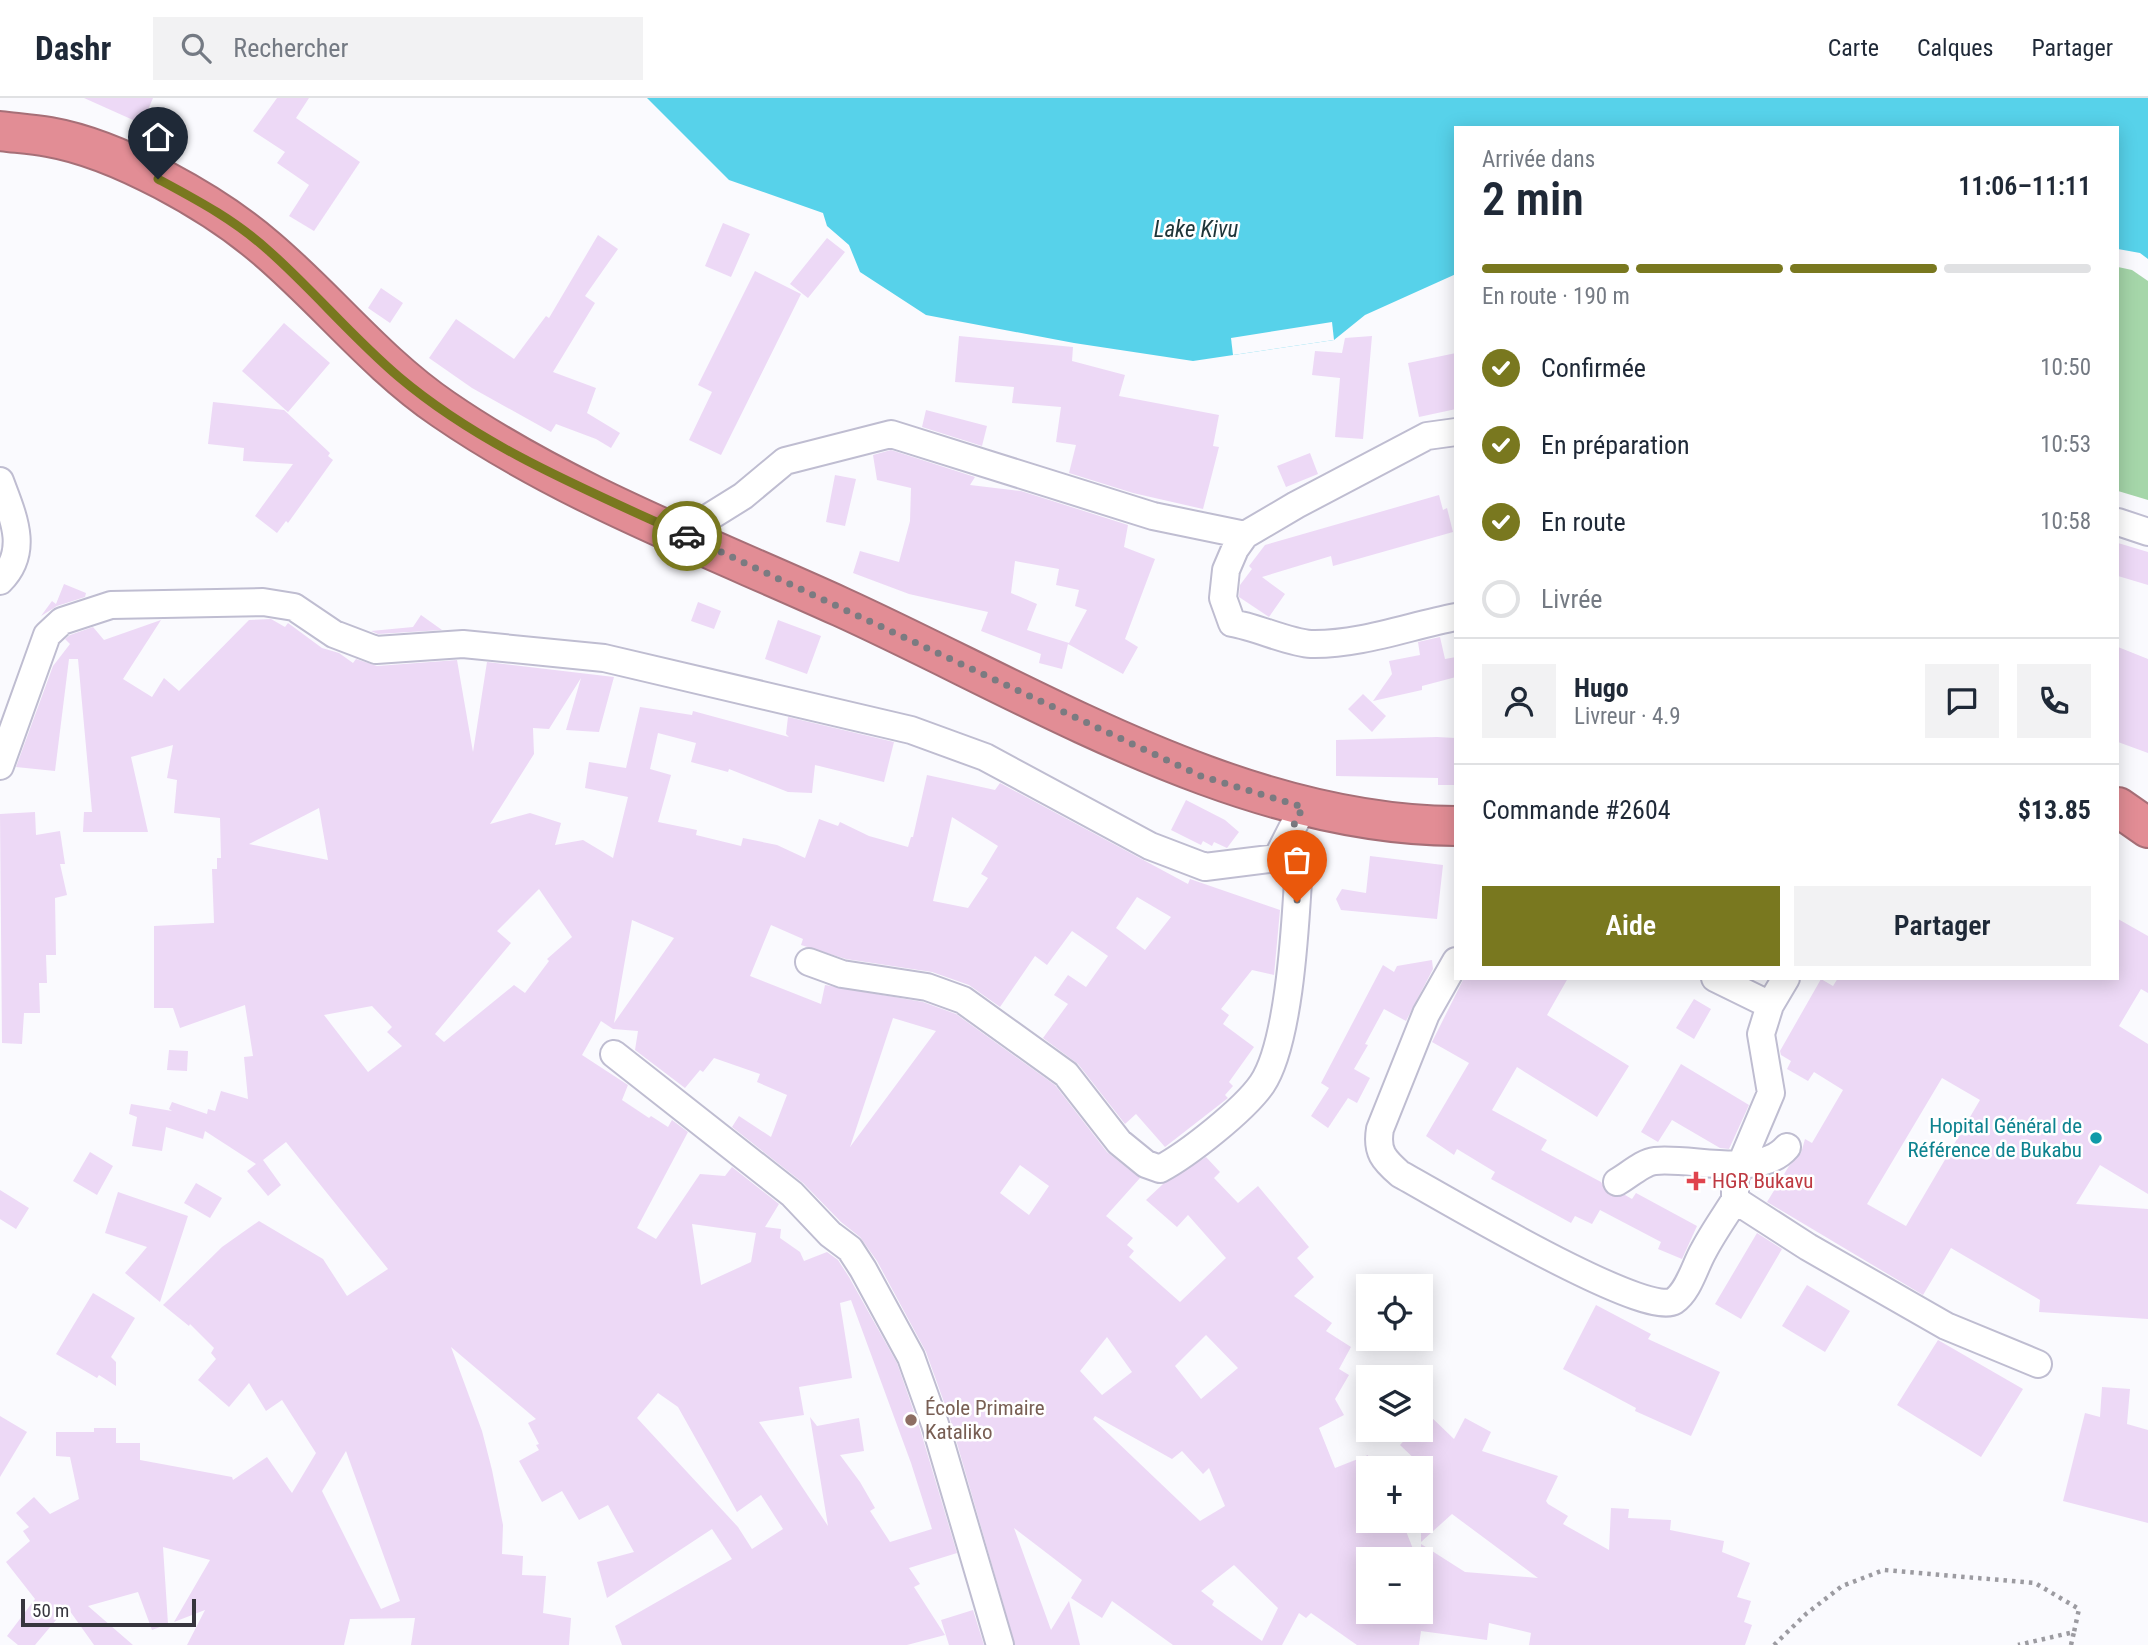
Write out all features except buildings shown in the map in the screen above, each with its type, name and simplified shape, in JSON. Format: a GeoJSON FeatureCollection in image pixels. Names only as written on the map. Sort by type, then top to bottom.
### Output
{"type":"FeatureCollection","features":[{"type":"Feature","properties":{"kind":"highway"},"geometry":{"type":"LineString","coordinates":[[0,131],[52,137],[107,155],[220,212],[268,250],[399,378],[446,412],[569,483],[1201,776],[1303,807],[1366,819],[1454,826]]}},
{"type":"Feature","properties":{"kind":"highway"},"geometry":{"type":"LineString","coordinates":[[2119,808],[2148,828]]}},
{"type":"Feature","properties":{"kind":"street"},"geometry":{"type":"LineString","coordinates":[[1454,432],[1427,436],[1245,535],[1226,570],[1223,598],[1232,623],[1255,626],[1310,644],[1381,635],[1454,617]]}},
{"type":"Feature","properties":{"kind":"street"},"geometry":{"type":"LineString","coordinates":[[682,534],[743,496],[785,461],[891,434],[1153,516],[1245,535]]}},
{"type":"Feature","properties":{"kind":"street"},"geometry":{"type":"LineString","coordinates":[[0,481],[13,517],[19,549],[9,572],[0,581]]}},
{"type":"Feature","properties":{"kind":"street"},"geometry":{"type":"LineString","coordinates":[[2119,522],[2148,532]]}},
{"type":"Feature","properties":{"kind":"street"},"geometry":{"type":"LineString","coordinates":[[0,766],[47,635],[62,621],[111,605],[263,602],[294,607],[334,634],[376,650],[463,644],[604,658],[911,730],[985,757],[1150,846],[1205,867],[1277,858]]}},
{"type":"Feature","properties":{"kind":"street"},"geometry":{"type":"LineString","coordinates":[[1277,858],[1303,807]]}},
{"type":"Feature","properties":{"kind":"street"},"geometry":{"type":"LineString","coordinates":[[809,962],[842,974],[926,987],[963,1000],[1066,1074],[1119,1142],[1146,1164],[1160,1170],[1181,1158],[1262,1084],[1275,1054],[1294,944],[1298,881],[1277,858]]}},
{"type":"Feature","properties":{"kind":"street"},"geometry":{"type":"LineString","coordinates":[[1454,965],[1426,1014],[1380,1129],[1378,1144],[1383,1159],[1400,1174],[1598,1282],[1657,1303],[1673,1302],[1683,1292],[1705,1248],[1735,1200],[1733,1190],[1740,1165],[1771,1093],[1761,1034],[1770,1005],[1785,980]]}},
{"type":"Feature","properties":{"kind":"street"},"geometry":{"type":"LineString","coordinates":[[1719,980],[1770,1005]]}},
{"type":"Feature","properties":{"kind":"street"},"geometry":{"type":"LineString","coordinates":[[614,1054],[792,1194],[830,1234],[850,1249],[911,1357],[935,1424],[1000,1645]]}},
{"type":"Feature","properties":{"kind":"street"},"geometry":{"type":"LineString","coordinates":[[1617,1182],[1652,1161],[1740,1165],[1779,1157],[1787,1147]]}},
{"type":"Feature","properties":{"kind":"street"},"geometry":{"type":"LineString","coordinates":[[1735,1200],[1808,1247],[1945,1326],[2038,1364]]}},
{"type":"Feature","properties":{"kind":"path"},"geometry":{"type":"LineString","coordinates":[[1774,1645],[1806,1614],[1842,1586],[1884,1570],[2035,1583],[2079,1609],[2071,1645]]}},
{"type":"Feature","properties":{"kind":"path"},"geometry":{"type":"LineString","coordinates":[[2018,1645],[2074,1632]]}},
{"type":"Feature","properties":{"kind":"green space"},"geometry":{"type":"Polygon","coordinates":[[[2119,267],[2132,270],[2148,281],[2148,500],[2119,491],[2119,267]]]}},
{"type":"Feature","properties":{"kind":"water","name":"Lake Kivu"},"geometry":{"type":"Polygon","coordinates":[[[647,98],[2148,98],[2148,259],[2140,253],[2119,249],[2119,126],[1454,126],[1454,275],[1365,315],[1334,340],[1193,361],[1074,343],[926,315],[860,272],[849,245],[827,226],[823,213],[729,180],[647,98]]]}},
{"type":"Feature","properties":{"kind":"pier"},"geometry":{"type":"Polygon","coordinates":[[[1332,322],[1334,340],[1233,355],[1231,338],[1332,322]]]}},
{"type":"Feature","properties":{"kind":"way so far"},"geometry":{"type":"LineString","coordinates":[[687,536],[1201,776],[1303,807],[1277,858],[1298,881],[1297,902]]}},
{"type":"Feature","properties":{"kind":"place","name":"Hopital Général de Référence de Bukabu"},"geometry":{"type":"Point","coordinates":[2096,1138]}},
{"type":"Feature","properties":{"kind":"place","name":"HGR Bukavu"},"geometry":{"type":"Point","coordinates":[1696,1181]}},
{"type":"Feature","properties":{"kind":"place","name":"École Primaire Kataliko"},"geometry":{"type":"Point","coordinates":[911,1420]}},
{"type":"Feature","properties":{"kind":"route"},"geometry":{"type":"LineString","coordinates":[[158,179],[220,212],[268,250],[399,378],[446,412],[569,483],[687,536]]}}]}
